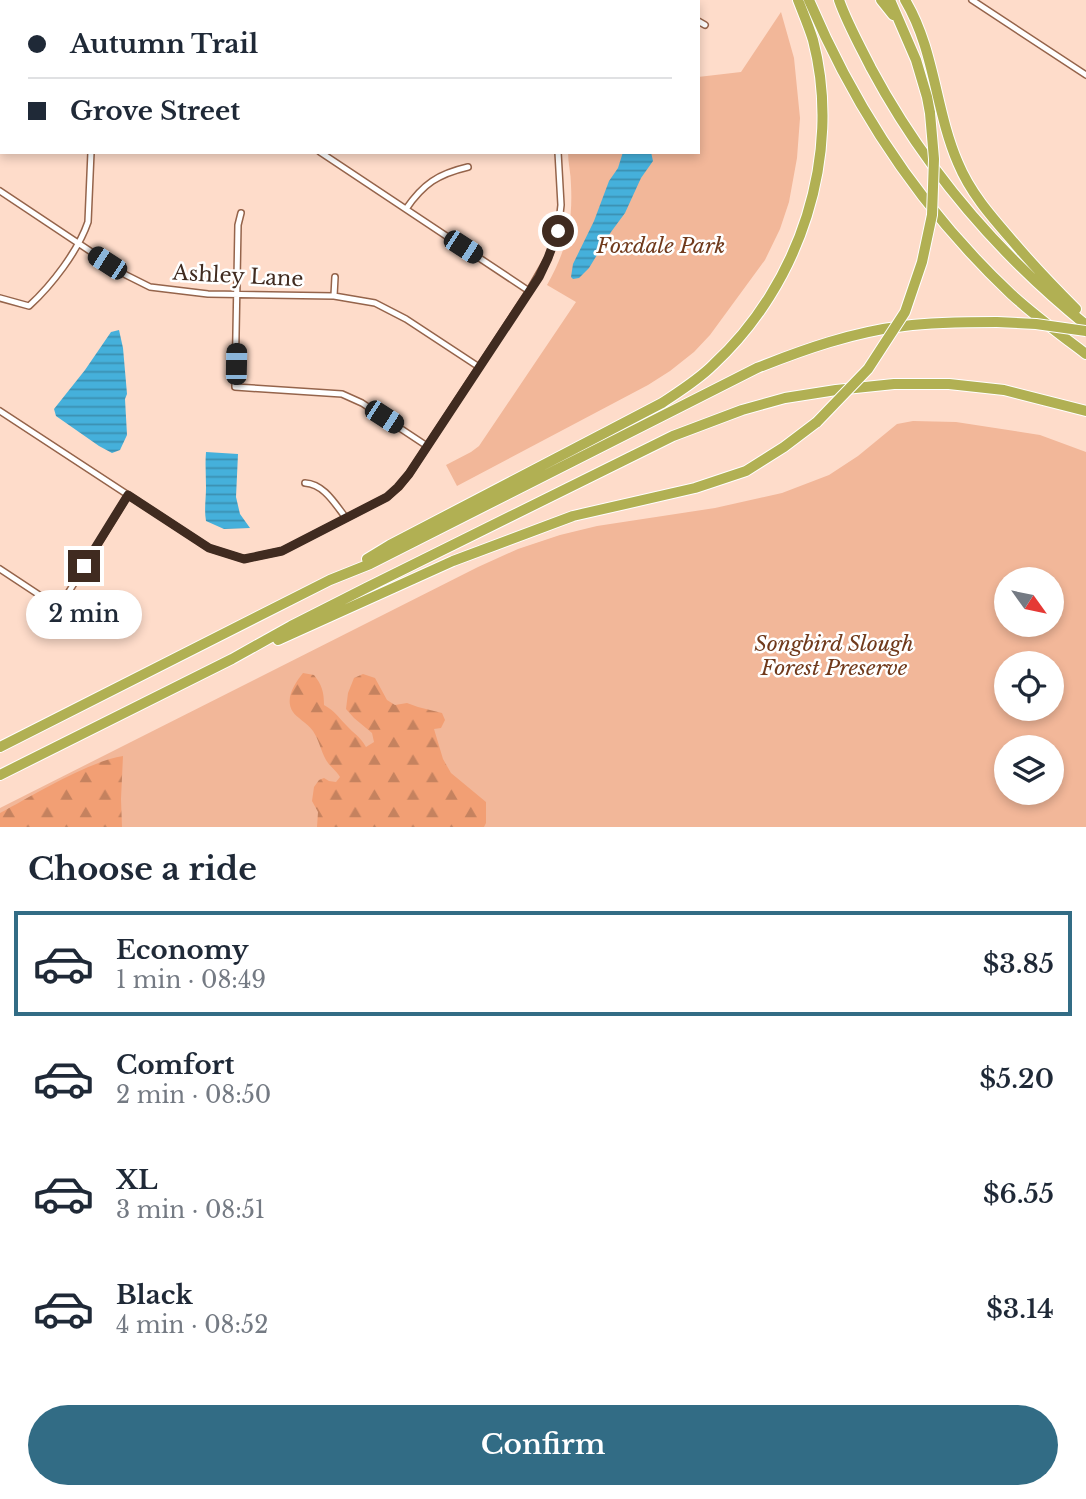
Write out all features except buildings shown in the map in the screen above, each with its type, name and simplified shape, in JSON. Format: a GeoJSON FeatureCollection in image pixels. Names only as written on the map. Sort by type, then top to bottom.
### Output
{"type":"FeatureCollection","features":[{"type":"Feature","properties":{"kind":"highway"},"geometry":{"type":"LineString","coordinates":[[0,747],[330,580],[390,545],[662,403],[713,366],[757,317],[777,286],[808,215],[820,158],[821,114],[819,71],[813,39],[799,0]]}},
{"type":"Feature","properties":{"kind":"highway"},"geometry":{"type":"LineString","coordinates":[[809,0],[822,32],[857,99],[914,185],[960,241],[1004,286],[1086,354]]}},
{"type":"Feature","properties":{"kind":"highway"},"geometry":{"type":"LineString","coordinates":[[839,0],[885,94],[910,134],[955,195],[987,234],[1024,271],[1086,325]]}},
{"type":"Feature","properties":{"kind":"highway"},"geometry":{"type":"LineString","coordinates":[[881,0],[901,27]]}},
{"type":"Feature","properties":{"kind":"highway"},"geometry":{"type":"LineString","coordinates":[[232,659],[453,561],[573,516],[695,488],[746,471],[785,447],[817,422],[868,369],[905,312],[922,262],[932,215],[934,159],[930,113],[916,60],[890,0]]}},
{"type":"Feature","properties":{"kind":"highway"},"geometry":{"type":"LineString","coordinates":[[905,0],[926,49],[950,141],[968,183],[987,211],[1042,276],[1086,320]]}},
{"type":"Feature","properties":{"kind":"highway"},"geometry":{"type":"LineString","coordinates":[[330,580],[370,564],[709,391],[804,349],[848,337],[928,323],[997,322],[1086,331]]}},
{"type":"Feature","properties":{"kind":"highway"},"geometry":{"type":"LineString","coordinates":[[0,775],[232,659],[366,588],[673,436],[741,410],[785,398],[836,390],[894,384],[949,384],[1004,390],[1086,411]]}},
{"type":"Feature","properties":{"kind":"street"},"geometry":{"type":"LineString","coordinates":[[972,0],[1086,75]]}},
{"type":"Feature","properties":{"kind":"street"},"geometry":{"type":"LineString","coordinates":[[700,22],[705,25]]}},
{"type":"Feature","properties":{"kind":"street"},"geometry":{"type":"LineString","coordinates":[[0,298],[29,306],[43,292],[77,243],[90,214],[91,154]]}},
{"type":"Feature","properties":{"kind":"street"},"geometry":{"type":"LineString","coordinates":[[323,154],[529,291]]}},
{"type":"Feature","properties":{"kind":"street"},"geometry":{"type":"LineString","coordinates":[[0,411],[209,548],[244,559],[282,551],[387,497],[398,487],[427,446],[548,258],[558,231],[561,205],[558,154]]}},
{"type":"Feature","properties":{"kind":"street"},"geometry":{"type":"LineString","coordinates":[[406,209],[417,193],[435,179],[453,170],[468,167]]}},
{"type":"Feature","properties":{"kind":"street","name":"Ashley Lane"},"geometry":{"type":"LineString","coordinates":[[0,191],[126,275],[150,287],[208,294],[334,296],[375,303],[406,319],[479,367]]}},
{"type":"Feature","properties":{"kind":"street"},"geometry":{"type":"LineString","coordinates":[[241,213],[238,225],[235,387],[342,394],[362,403],[427,446]]}},
{"type":"Feature","properties":{"kind":"street","name":"Ashley Lane"},"geometry":{"type":"LineString","coordinates":[[334,296],[335,277]]}},
{"type":"Feature","properties":{"kind":"street"},"geometry":{"type":"LineString","coordinates":[[305,483],[310,482],[325,492],[346,518]]}},
{"type":"Feature","properties":{"kind":"street"},"geometry":{"type":"LineString","coordinates":[[57,625],[58,608],[128,495]]}},
{"type":"Feature","properties":{"kind":"street"},"geometry":{"type":"LineString","coordinates":[[0,569],[58,608]]}},
{"type":"Feature","properties":{"kind":"green space","name":"Foxdale Park"},"geometry":{"type":"Polygon","coordinates":[[[781,12],[794,58],[800,118],[797,158],[789,202],[765,260],[710,335],[670,371],[457,486],[446,465],[479,446],[576,302],[547,285],[559,261],[569,225],[571,181],[568,154],[700,154],[700,77],[741,72],[781,12]]]}},
{"type":"Feature","properties":{"kind":"green space","name":"Songbird Slough Forest Preserve"},"geometry":{"type":"Polygon","coordinates":[[[913,421],[956,422],[1040,435],[1086,452],[1086,827],[0,827],[0,808],[518,549],[597,526],[715,508],[782,493],[829,475],[858,456],[897,424],[913,421]]]}},
{"type":"Feature","properties":{"kind":"green space"},"geometry":{"type":"Polygon","coordinates":[[[303,673],[314,675],[322,689],[324,705],[359,737],[366,747],[374,742],[372,733],[346,709],[354,678],[363,674],[375,678],[387,700],[395,705],[407,703],[442,713],[445,720],[441,728],[434,729],[443,759],[451,773],[486,802],[484,827],[317,827],[318,812],[312,801],[314,787],[324,778],[336,782],[340,777],[326,760],[313,731],[294,714],[291,707],[292,691],[303,673]]]}},
{"type":"Feature","properties":{"kind":"green space"},"geometry":{"type":"Polygon","coordinates":[[[123,756],[122,827],[0,827],[0,813],[77,772],[123,756]]]}},
{"type":"Feature","properties":{"kind":"water"},"geometry":{"type":"Polygon","coordinates":[[[622,154],[651,154],[653,161],[641,178],[625,213],[589,268],[579,278],[573,279],[573,264],[594,221],[609,181],[618,168],[622,154]]]}},
{"type":"Feature","properties":{"kind":"water"},"geometry":{"type":"Polygon","coordinates":[[[119,330],[127,394],[127,435],[120,450],[112,453],[56,416],[54,409],[111,332],[119,330]]]}},
{"type":"Feature","properties":{"kind":"water"},"geometry":{"type":"Polygon","coordinates":[[[206,452],[238,454],[236,497],[240,514],[250,528],[224,529],[206,521],[206,452]]]}},
{"type":"Feature","properties":{"kind":"route"},"geometry":{"type":"LineString","coordinates":[[84,566],[128,495],[209,548],[244,559],[282,551],[387,497],[409,474],[539,277],[558,231]]}}]}
